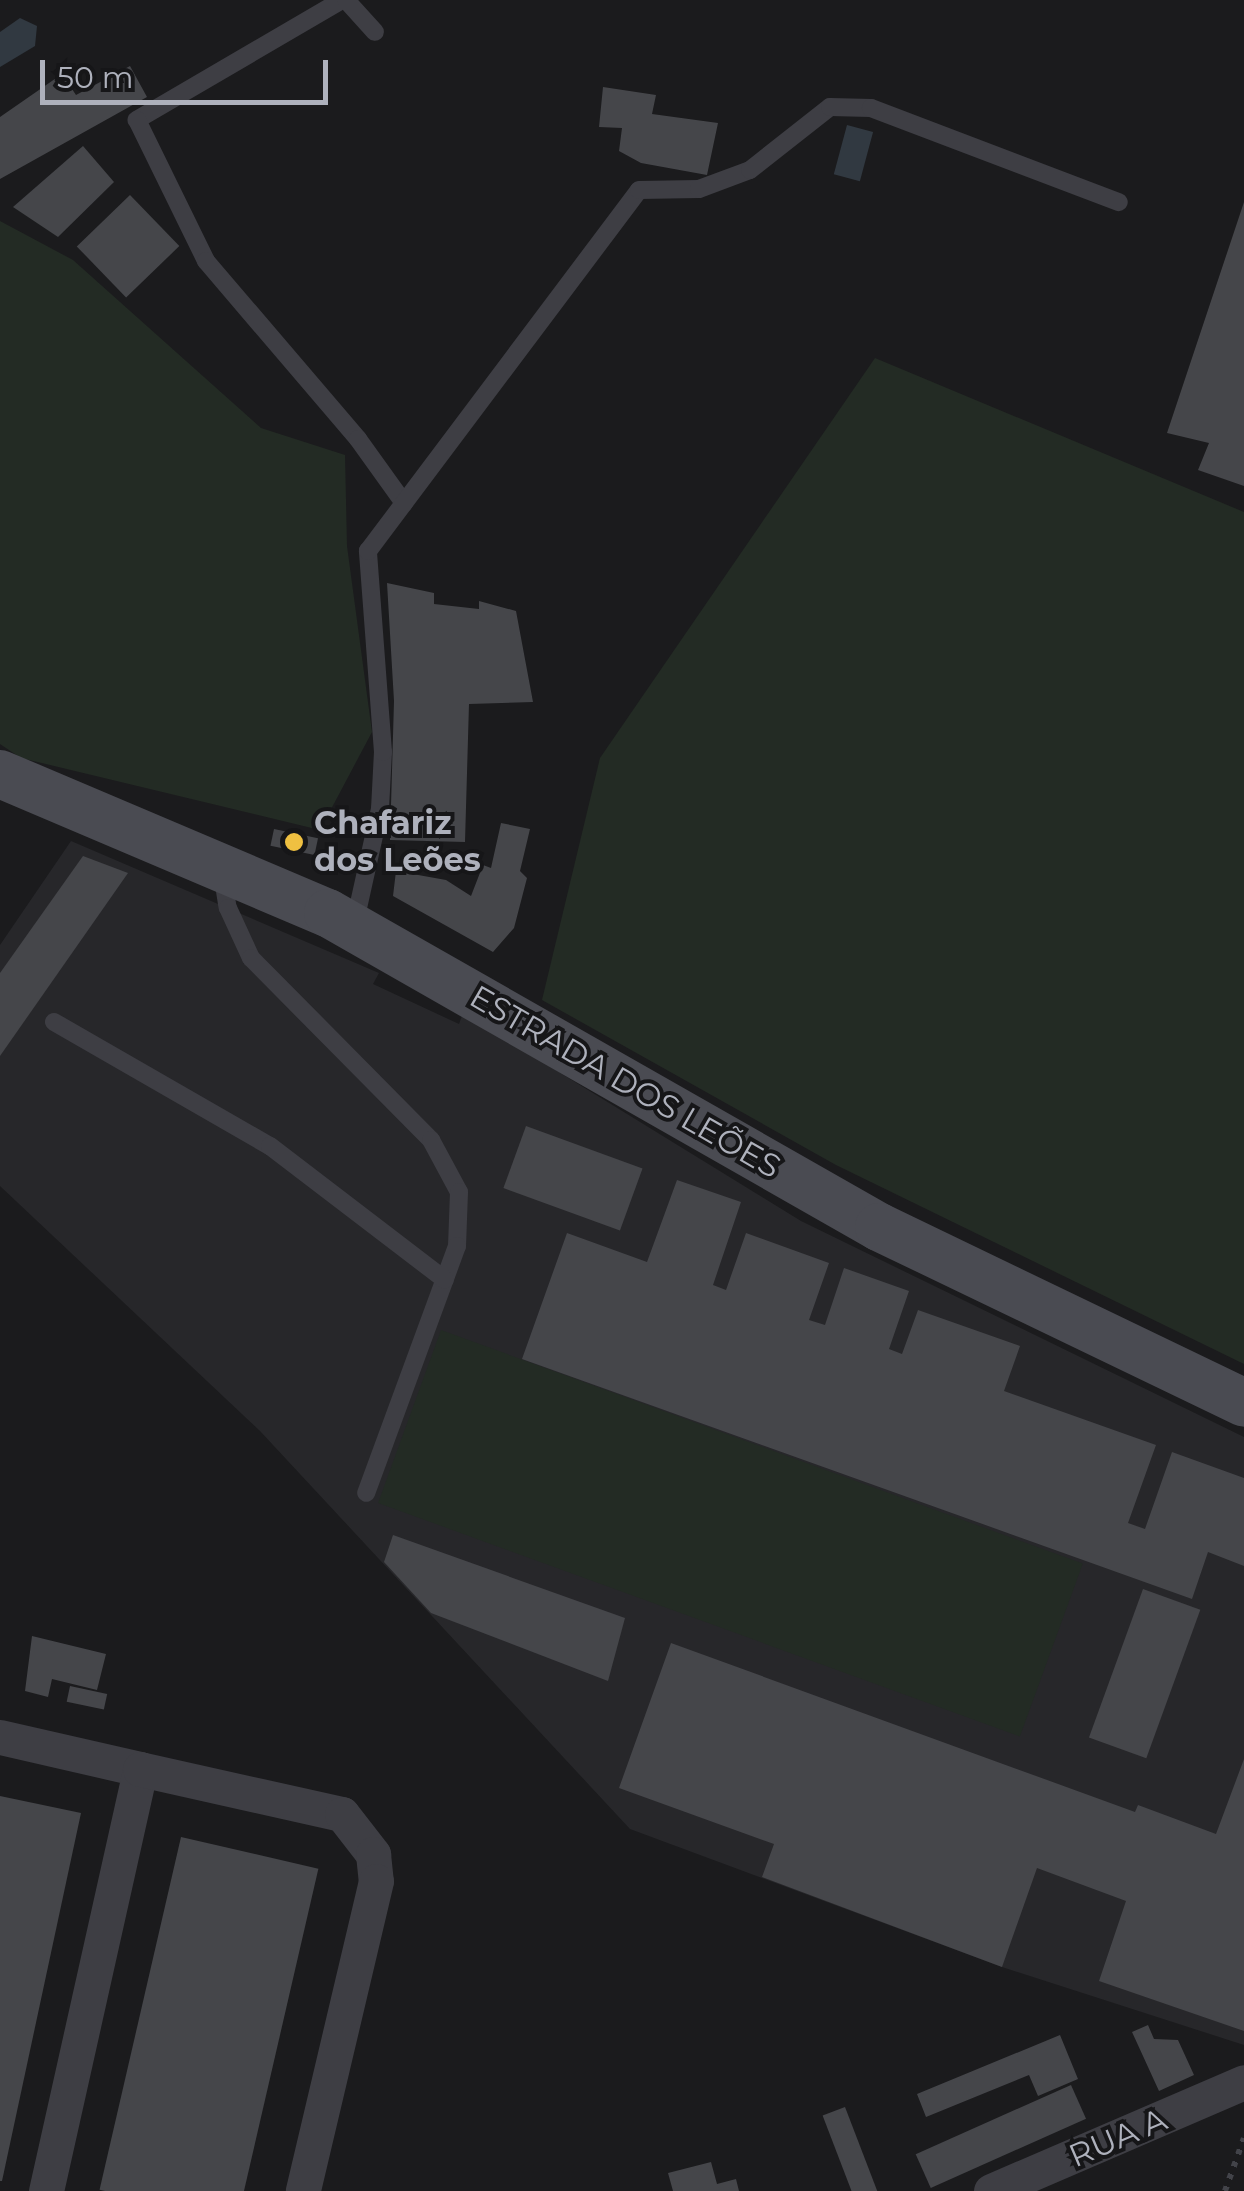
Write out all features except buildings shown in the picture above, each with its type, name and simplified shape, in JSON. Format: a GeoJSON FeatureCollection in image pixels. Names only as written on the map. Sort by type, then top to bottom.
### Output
{"type":"FeatureCollection","features":[{"type":"Feature","properties":{"kind":"main road","name":"ESTRADA DOS LEÕES"},"geometry":{"type":"LineString","coordinates":[[0,774],[353,927],[879,1227],[1244,1403]]}},
{"type":"Feature","properties":{"kind":"street"},"geometry":{"type":"LineString","coordinates":[[0,1736],[342,1814],[362,1832],[376,1881],[303,2191]]}},
{"type":"Feature","properties":{"kind":"street"},"geometry":{"type":"LineString","coordinates":[[46,2191],[140,1770]]}},
{"type":"Feature","properties":{"kind":"street","name":"RUA A"},"geometry":{"type":"LineString","coordinates":[[990,2191],[1244,2082]]}},
{"type":"Feature","properties":{"kind":"lane"},"geometry":{"type":"LineString","coordinates":[[375,32],[344,0],[137,120],[206,262],[358,440],[404,504]]}},
{"type":"Feature","properties":{"kind":"lane"},"geometry":{"type":"LineString","coordinates":[[353,927],[380,809],[383,752],[368,551],[638,190],[699,189],[750,170],[830,107],[871,108],[1120,202]]}},
{"type":"Feature","properties":{"kind":"lane"},"geometry":{"type":"LineString","coordinates":[[222,868],[228,908],[251,958],[431,1140],[459,1192],[457,1246],[366,1494]]}},
{"type":"Feature","properties":{"kind":"lane"},"geometry":{"type":"LineString","coordinates":[[54,1022],[270,1146],[445,1280]]}},
{"type":"Feature","properties":{"kind":"path"},"geometry":{"type":"LineString","coordinates":[[1226,2191],[1244,2138]]}},
{"type":"Feature","properties":{"kind":"shaded area"},"geometry":{"type":"Polygon","coordinates":[[[20,18],[37,26],[35,46],[0,67],[0,32],[20,18]]]}},
{"type":"Feature","properties":{"kind":"shaded area"},"geometry":{"type":"Polygon","coordinates":[[[847,125],[873,132],[860,181],[834,174],[847,125]]]}},
{"type":"Feature","properties":{"kind":"shaded area"},"geometry":{"type":"Polygon","coordinates":[[[0,221],[73,260],[261,428],[345,455],[347,546],[372,732],[320,830],[21,758],[0,744],[0,221]]]}},
{"type":"Feature","properties":{"kind":"shaded area"},"geometry":{"type":"Polygon","coordinates":[[[875,358],[1244,512],[1244,1364],[836,1165],[542,1000],[600,758],[875,358]]]}},
{"type":"Feature","properties":{"kind":"shaded area"},"geometry":{"type":"Polygon","coordinates":[[[71,841],[379,973],[373,984],[459,1024],[463,1013],[801,1221],[1244,1437],[1244,2045],[1002,1967],[630,1829],[260,1431],[0,1186],[0,945],[71,841]]]}},
{"type":"Feature","properties":{"kind":"shaded area"},"geometry":{"type":"Polygon","coordinates":[[[441,1330],[1083,1564],[1020,1737],[378,1503],[441,1330]]]}},
{"type":"Feature","properties":{"kind":"place","name":"Chafariz dos Leões"},"geometry":{"type":"Point","coordinates":[294,842]}}]}
